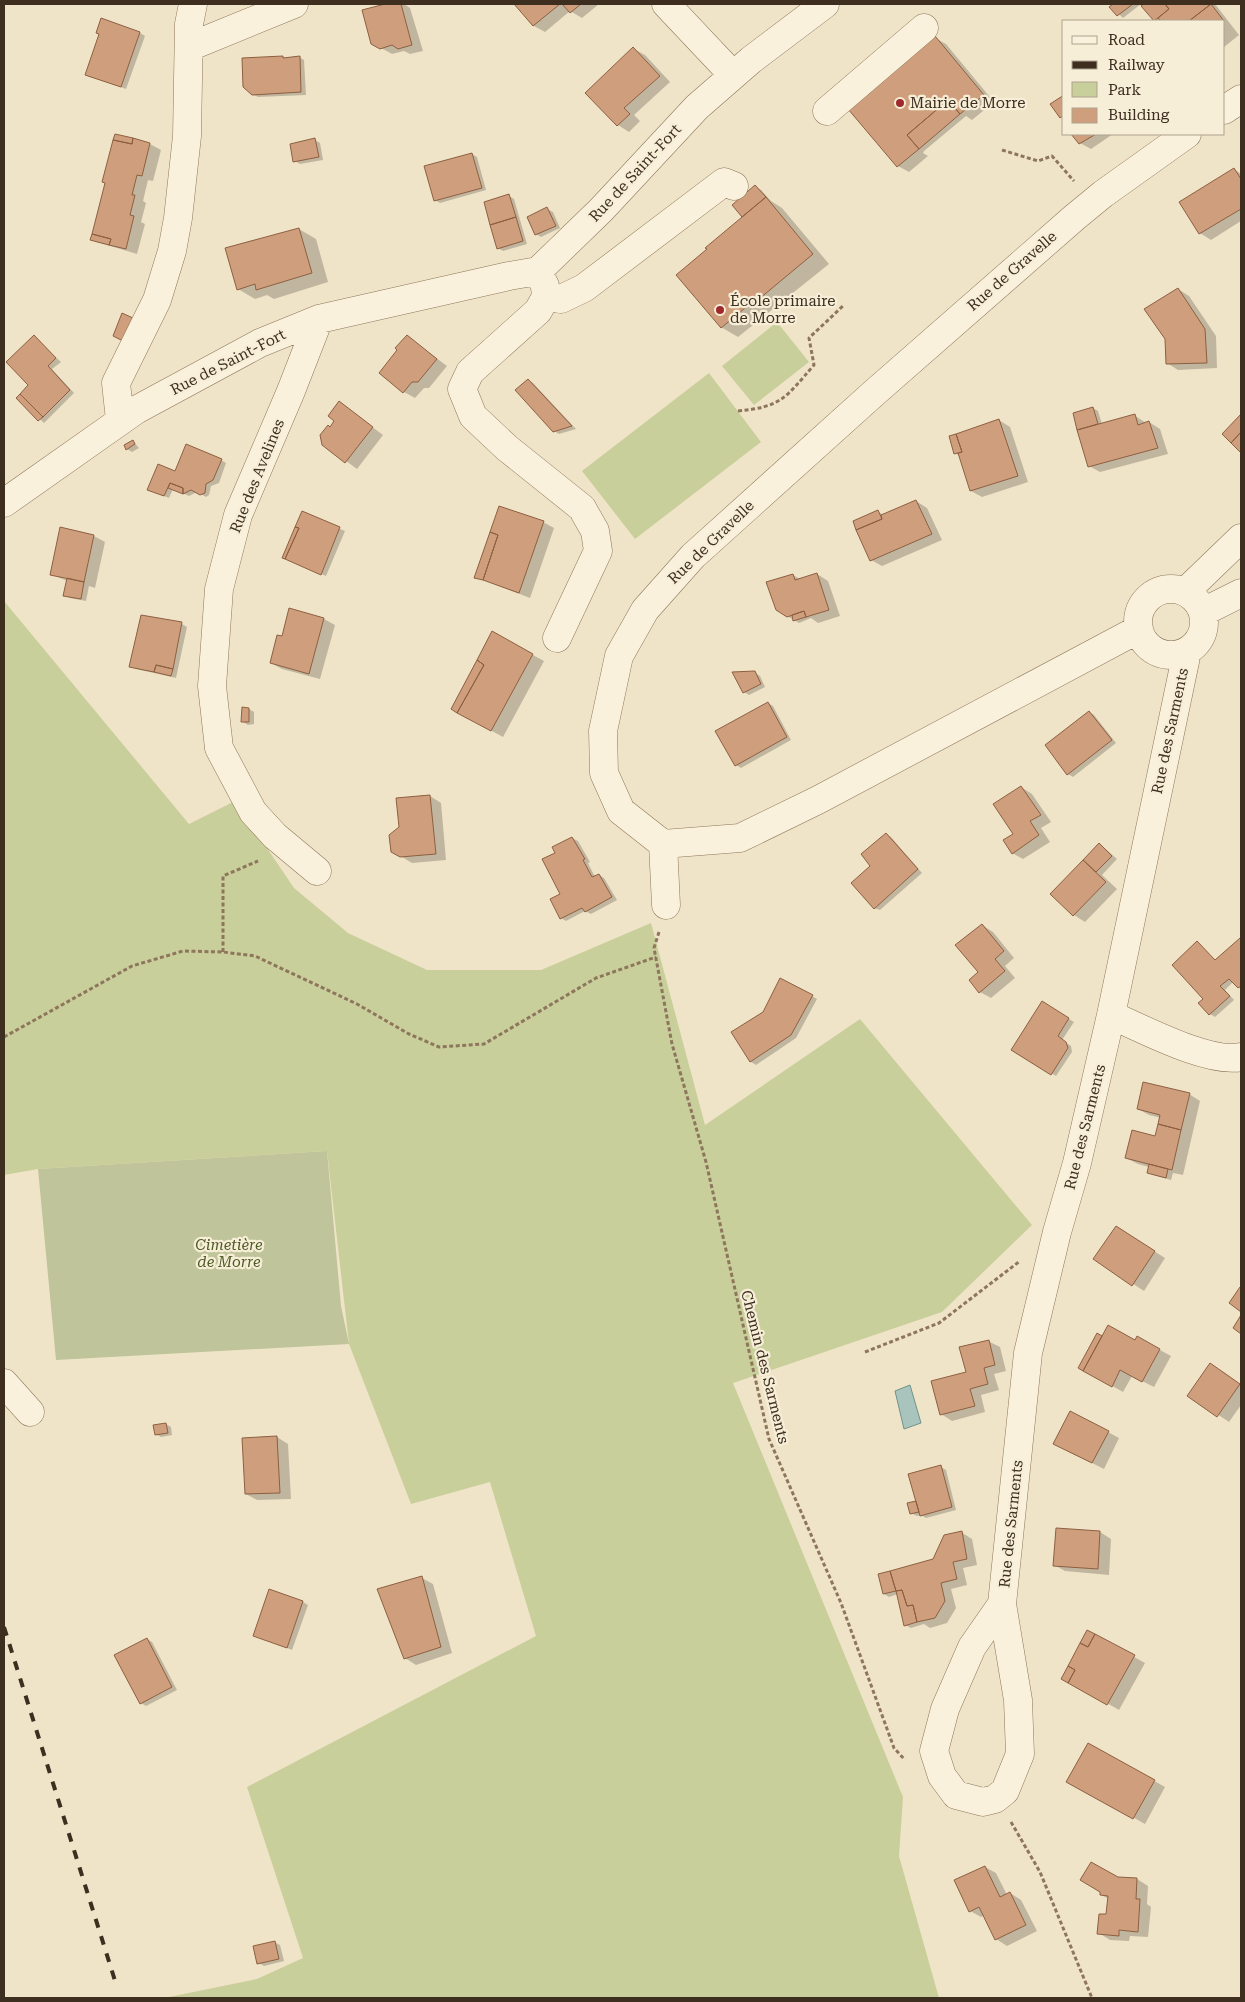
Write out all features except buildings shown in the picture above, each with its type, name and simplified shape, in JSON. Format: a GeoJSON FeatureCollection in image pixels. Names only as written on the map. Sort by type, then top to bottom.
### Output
{"type":"FeatureCollection","features":[{"type":"Feature","properties":{"kind":"street"},"geometry":{"type":"LineString","coordinates":[[120,420],[116,383],[157,300],[172,251],[178,218],[187,136],[189,24],[193,4]]}},
{"type":"Feature","properties":{"kind":"street"},"geometry":{"type":"LineString","coordinates":[[189,47],[294,4]]}},
{"type":"Feature","properties":{"kind":"street"},"geometry":{"type":"LineString","coordinates":[[666,4],[732,75]]}},
{"type":"Feature","properties":{"kind":"street","name":"Rue de Saint-Fort"},"geometry":{"type":"LineString","coordinates":[[4,503],[136,410],[260,343],[319,319],[538,270],[602,210],[697,107],[732,75],[825,4]]}},
{"type":"Feature","properties":{"kind":"street"},"geometry":{"type":"LineString","coordinates":[[827,111],[924,28]]}},
{"type":"Feature","properties":{"kind":"street"},"geometry":{"type":"LineString","coordinates":[[1225,109],[1241,99]]}},
{"type":"Feature","properties":{"kind":"street","name":"Rue de Gravelle"},"geometry":{"type":"LineString","coordinates":[[663,844],[621,811],[604,773],[603,731],[619,656],[645,610],[693,556],[963,314],[1103,194],[1186,135]]}},
{"type":"Feature","properties":{"kind":"street"},"geometry":{"type":"LineString","coordinates":[[546,298],[561,299],[584,288],[724,182],[734,186]]}},
{"type":"Feature","properties":{"kind":"street"},"geometry":{"type":"LineString","coordinates":[[538,270],[545,286],[546,298],[538,311],[470,372],[462,389],[473,416],[508,448],[582,508],[595,531],[598,551],[557,638]]}},
{"type":"Feature","properties":{"kind":"street","name":"Rue des Avelines"},"geometry":{"type":"LineString","coordinates":[[317,870],[275,836],[253,812],[219,748],[212,686],[219,589],[238,515],[291,391],[319,319]]}},
{"type":"Feature","properties":{"kind":"street"},"geometry":{"type":"LineString","coordinates":[[1185,592],[1241,538]]}},
{"type":"Feature","properties":{"kind":"street"},"geometry":{"type":"LineString","coordinates":[[1175,589],[1185,592],[1199,604],[1203,612],[1204,631],[1194,647],[1187,652],[1177,655],[1157,652],[1144,638],[1138,618],[1146,600],[1164,590],[1175,589]]}},
{"type":"Feature","properties":{"kind":"street"},"geometry":{"type":"LineString","coordinates":[[1203,612],[1241,593]]}},
{"type":"Feature","properties":{"kind":"street"},"geometry":{"type":"LineString","coordinates":[[666,905],[663,844],[740,838],[818,800],[1067,668],[1144,638]]}},
{"type":"Feature","properties":{"kind":"street","name":"Rue des Sarments"},"geometry":{"type":"LineString","coordinates":[[1002,1604],[972,1647],[945,1709],[934,1751],[942,1776],[956,1795],[983,1802],[995,1800],[1005,1791],[1020,1754],[1018,1700],[1002,1604],[1028,1353],[1057,1232],[1077,1163],[1111,1015],[1187,652]]}},
{"type":"Feature","properties":{"kind":"street"},"geometry":{"type":"LineString","coordinates":[[1111,1015],[1181,1045],[1216,1057],[1232,1059],[1241,1057]]}},
{"type":"Feature","properties":{"kind":"street"},"geometry":{"type":"LineString","coordinates":[[4,1383],[30,1412]]}},
{"type":"Feature","properties":{"kind":"path"},"geometry":{"type":"LineString","coordinates":[[1002,150],[1038,162],[1052,156],[1079,186]]}},
{"type":"Feature","properties":{"kind":"path"},"geometry":{"type":"LineString","coordinates":[[738,411],[763,408],[786,397],[814,365],[809,338],[844,305]]}},
{"type":"Feature","properties":{"kind":"path"},"geometry":{"type":"LineString","coordinates":[[4,1037],[132,966],[183,951],[223,952],[223,876],[289,847]]}},
{"type":"Feature","properties":{"kind":"path","name":"Chemin des Sarments"},"geometry":{"type":"LineString","coordinates":[[223,952],[254,956],[356,1004],[409,1034],[439,1047],[484,1044],[596,978],[656,957],[672,1044],[706,1162],[769,1439],[840,1603],[894,1748],[906,1761]]}},
{"type":"Feature","properties":{"kind":"path"},"geometry":{"type":"LineString","coordinates":[[864,1352],[939,1324],[1057,1232]]}},
{"type":"Feature","properties":{"kind":"path"},"geometry":{"type":"LineString","coordinates":[[983,1802],[1013,1825],[1040,1872],[1094,1998]]}},
{"type":"Feature","properties":{"kind":"green space"},"geometry":{"type":"Polygon","coordinates":[[[777,322],[809,362],[754,405],[722,366],[777,322]]]}},
{"type":"Feature","properties":{"kind":"green space"},"geometry":{"type":"Polygon","coordinates":[[[709,373],[761,442],[635,539],[582,471],[709,373]]]}},
{"type":"Feature","properties":{"kind":"green space"},"geometry":{"type":"Polygon","coordinates":[[[4,601],[189,824],[235,801],[294,888],[348,933],[427,970],[541,970],[651,923],[705,1125],[860,1019],[1032,1225],[942,1312],[733,1383],[903,1797],[899,1856],[939,1998],[164,1998],[257,1979],[303,1958],[247,1787],[536,1636],[490,1482],[411,1504],[349,1344],[327,1151],[38,1169],[4,1175],[4,601]]]}},
{"type":"Feature","properties":{"kind":"green space","name":"Cimetière de Morre"},"geometry":{"type":"Polygon","coordinates":[[[327,1151],[341,1306],[349,1344],[56,1360],[38,1169],[327,1151]]]}},
{"type":"Feature","properties":{"kind":"water"},"geometry":{"type":"Polygon","coordinates":[[[910,1385],[921,1423],[904,1429],[895,1391],[910,1385]]]}},
{"type":"Feature","properties":{"kind":"railway"},"geometry":{"type":"LineString","coordinates":[[4,1627],[117,1987]]}},
{"type":"Feature","properties":{"kind":"place","name":"Mairie de Morre"},"geometry":{"type":"Point","coordinates":[900,103]}},
{"type":"Feature","properties":{"kind":"place","name":"École primaire de Morre"},"geometry":{"type":"Point","coordinates":[720,310]}}]}
